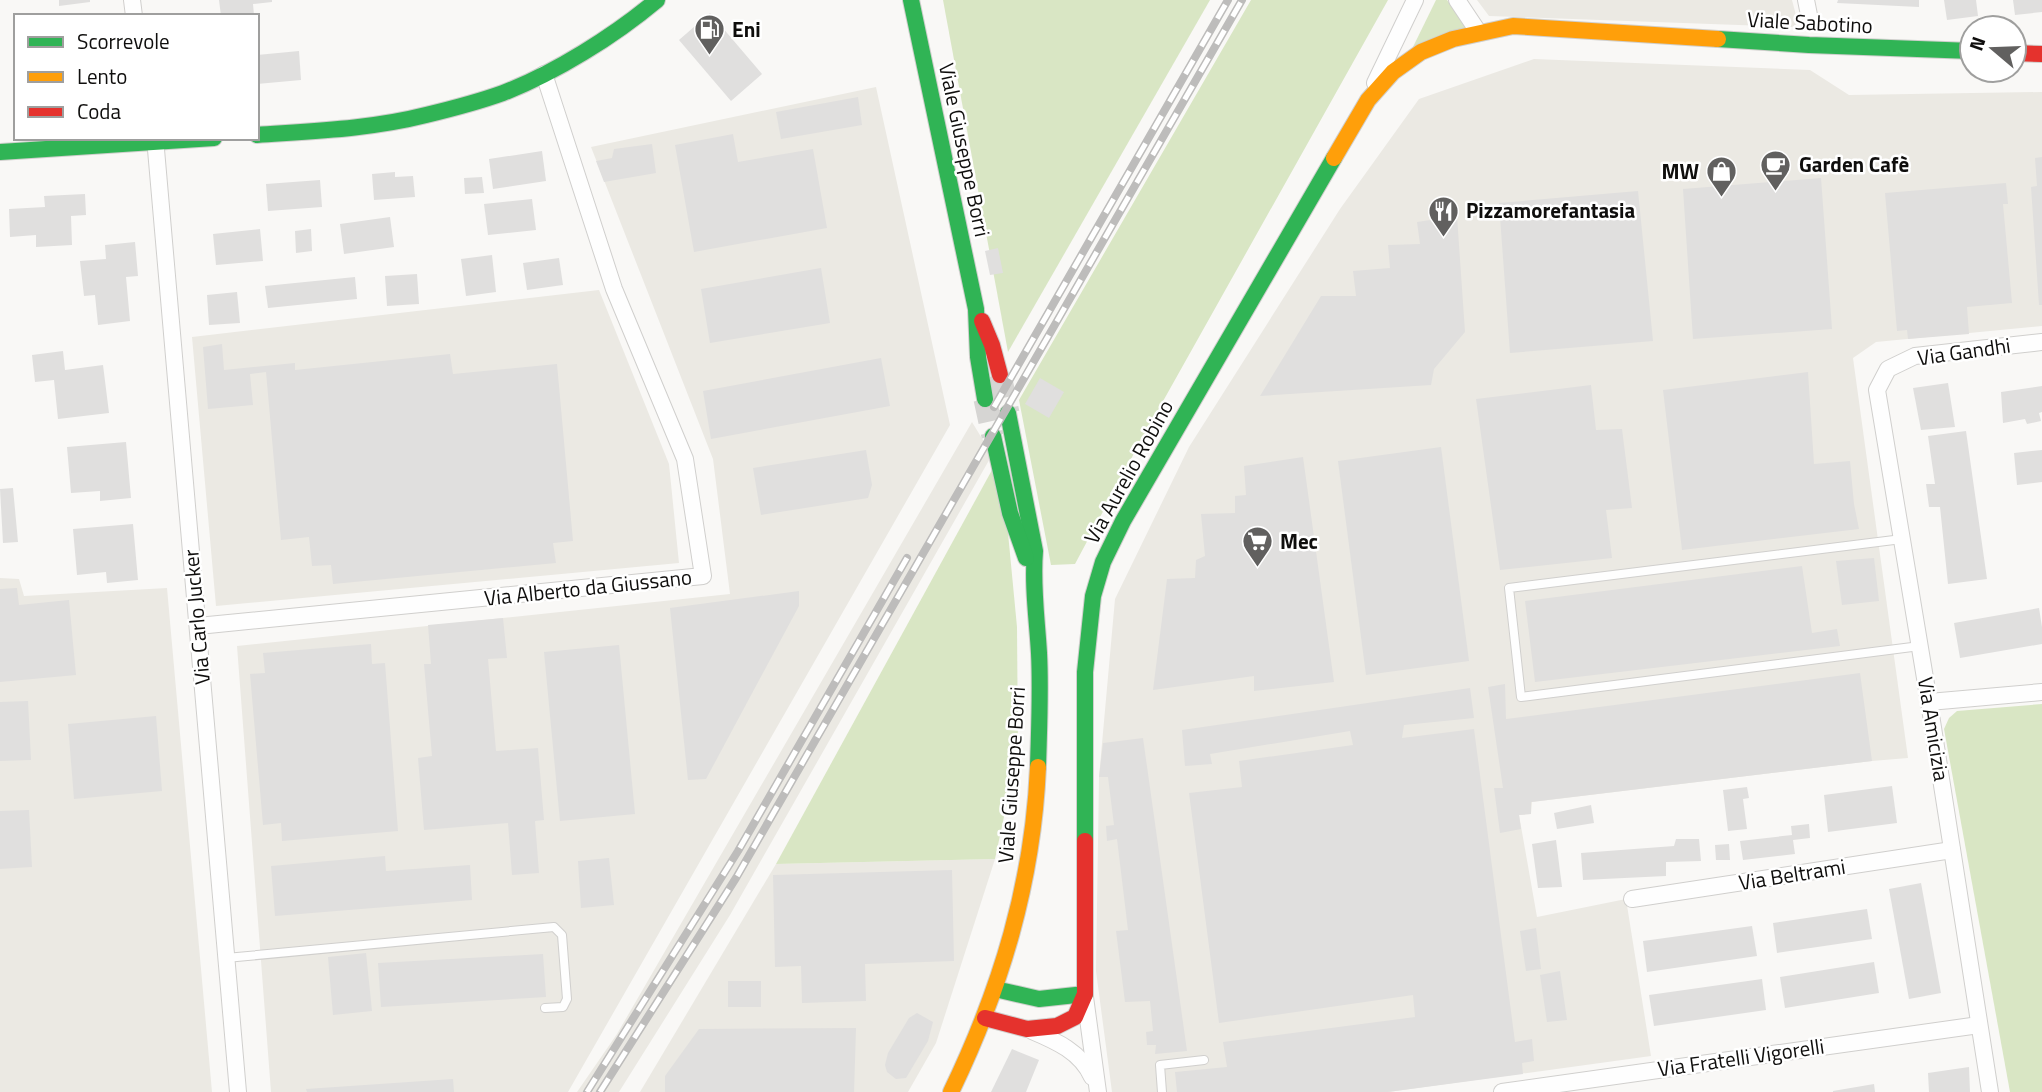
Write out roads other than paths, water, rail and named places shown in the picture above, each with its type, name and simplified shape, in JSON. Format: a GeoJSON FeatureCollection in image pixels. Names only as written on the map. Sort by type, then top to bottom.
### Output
{"type":"FeatureCollection","features":[{"type":"Feature","properties":{"kind":"street"},"geometry":{"type":"LineString","coordinates":[[259,135],[350,128],[424,116],[502,93],[544,74],[629,23],[657,0]]}},
{"type":"Feature","properties":{"kind":"street","name":"Viale Giuseppe Borri"},"geometry":{"type":"LineString","coordinates":[[911,0],[976,309],[978,357],[985,399]]}},
{"type":"Feature","properties":{"kind":"street","name":"Via Aurelio Robino"},"geometry":{"type":"LineString","coordinates":[[1085,994],[1085,672],[1093,596],[1103,562],[1123,521],[1368,100],[1415,0]]}},
{"type":"Feature","properties":{"kind":"street"},"geometry":{"type":"LineString","coordinates":[[1457,0],[1479,33]]}},
{"type":"Feature","properties":{"kind":"street","name":"Viale Sabotino"},"geometry":{"type":"LineString","coordinates":[[1479,33],[1513,26],[1810,45],[1958,50]]}},
{"type":"Feature","properties":{"kind":"street","name":"Via Aurelio Robino"},"geometry":{"type":"LineString","coordinates":[[1368,100],[1393,72],[1421,52],[1453,39],[1479,33]]}},
{"type":"Feature","properties":{"kind":"street","name":"Via Alberto da Giussano"},"geometry":{"type":"LineString","coordinates":[[198,626],[703,576],[685,459],[614,289],[544,74]]}},
{"type":"Feature","properties":{"kind":"street"},"geometry":{"type":"LineString","coordinates":[[0,152],[175,140]]}},
{"type":"Feature","properties":{"kind":"street","name":"Via Carlo Jucker"},"geometry":{"type":"LineString","coordinates":[[156,141],[238,1092]]}},
{"type":"Feature","properties":{"kind":"street","name":"Viale Giuseppe Borri"},"geometry":{"type":"LineString","coordinates":[[976,309],[992,345],[1000,375]]}},
{"type":"Feature","properties":{"kind":"street","name":"Via Gandhi"},"geometry":{"type":"LineString","coordinates":[[1888,369],[1915,356],[2042,342]]}},
{"type":"Feature","properties":{"kind":"street","name":"Via Amicizia"},"geometry":{"type":"LineString","coordinates":[[1888,369],[1877,390],[1990,1092]]}},
{"type":"Feature","properties":{"kind":"street","name":"Viale Giuseppe Borri"},"geometry":{"type":"LineString","coordinates":[[951,1092],[985,1018],[995,989],[1021,897],[1035,816],[1040,686],[1033,573],[1035,547],[1007,412]]}},
{"type":"Feature","properties":{"kind":"street","name":"Viale Giuseppe Borri"},"geometry":{"type":"LineString","coordinates":[[993,436],[1016,534],[1033,573]]}},
{"type":"Feature","properties":{"kind":"street"},"geometry":{"type":"LineString","coordinates":[[1929,702],[2042,692]]}},
{"type":"Feature","properties":{"kind":"street","name":"Via Beltrami"},"geometry":{"type":"LineString","coordinates":[[1632,899],[1952,850]]}},
{"type":"Feature","properties":{"kind":"street"},"geometry":{"type":"LineString","coordinates":[[995,989],[1039,999],[1085,994]]}},
{"type":"Feature","properties":{"kind":"street"},"geometry":{"type":"LineString","coordinates":[[1027,1029],[1058,1026],[1075,1017],[1085,994]]}},
{"type":"Feature","properties":{"kind":"street"},"geometry":{"type":"LineString","coordinates":[[1085,994],[1097,1089]]}},
{"type":"Feature","properties":{"kind":"street"},"geometry":{"type":"LineString","coordinates":[[985,1018],[1027,1029],[1074,1053],[1088,1067],[1097,1089]]}},
{"type":"Feature","properties":{"kind":"street","name":"Via Fratelli Vigorelli"},"geometry":{"type":"LineString","coordinates":[[1502,1092],[1551,1089],[1979,1025]]}},
{"type":"Feature","properties":{"kind":"lane"},"geometry":{"type":"LineString","coordinates":[[1902,539],[1509,588],[1521,697],[1920,646]]}},
{"type":"Feature","properties":{"kind":"lane"},"geometry":{"type":"LineString","coordinates":[[226,958],[554,927],[562,934],[567,999],[563,1007],[545,1008]]}},
{"type":"Feature","properties":{"kind":"lane"},"geometry":{"type":"LineString","coordinates":[[1162,1092],[1160,1065],[1204,1060]]}},
{"type":"Feature","properties":{"kind":"tunnel"},"geometry":{"type":"LineString","coordinates":[[1000,375],[1008,413]]}},
{"type":"Feature","properties":{"kind":"tunnel"},"geometry":{"type":"LineString","coordinates":[[985,399],[993,436]]}},
{"type":"Feature","properties":{"kind":"railway"},"geometry":{"type":"LineString","coordinates":[[994,407],[1228,0]]}},
{"type":"Feature","properties":{"kind":"railway"},"geometry":{"type":"LineString","coordinates":[[600,1092],[736,878],[1242,0]]}},
{"type":"Feature","properties":{"kind":"railway"},"geometry":{"type":"LineString","coordinates":[[587,1092],[738,851],[907,558]]}},
{"type":"Feature","properties":{"kind":"place","name":"Eni"},"geometry":{"type":"Point","coordinates":[709,57]}},
{"type":"Feature","properties":{"kind":"place","name":"Garden Cafè"},"geometry":{"type":"Point","coordinates":[1776,192]}},
{"type":"Feature","properties":{"kind":"place","name":"MW"},"geometry":{"type":"Point","coordinates":[1722,199]}},
{"type":"Feature","properties":{"kind":"place","name":"Pizzamorefantasia"},"geometry":{"type":"Point","coordinates":[1443,238]}},
{"type":"Feature","properties":{"kind":"place","name":"Mec"},"geometry":{"type":"Point","coordinates":[1257,569]}}]}
